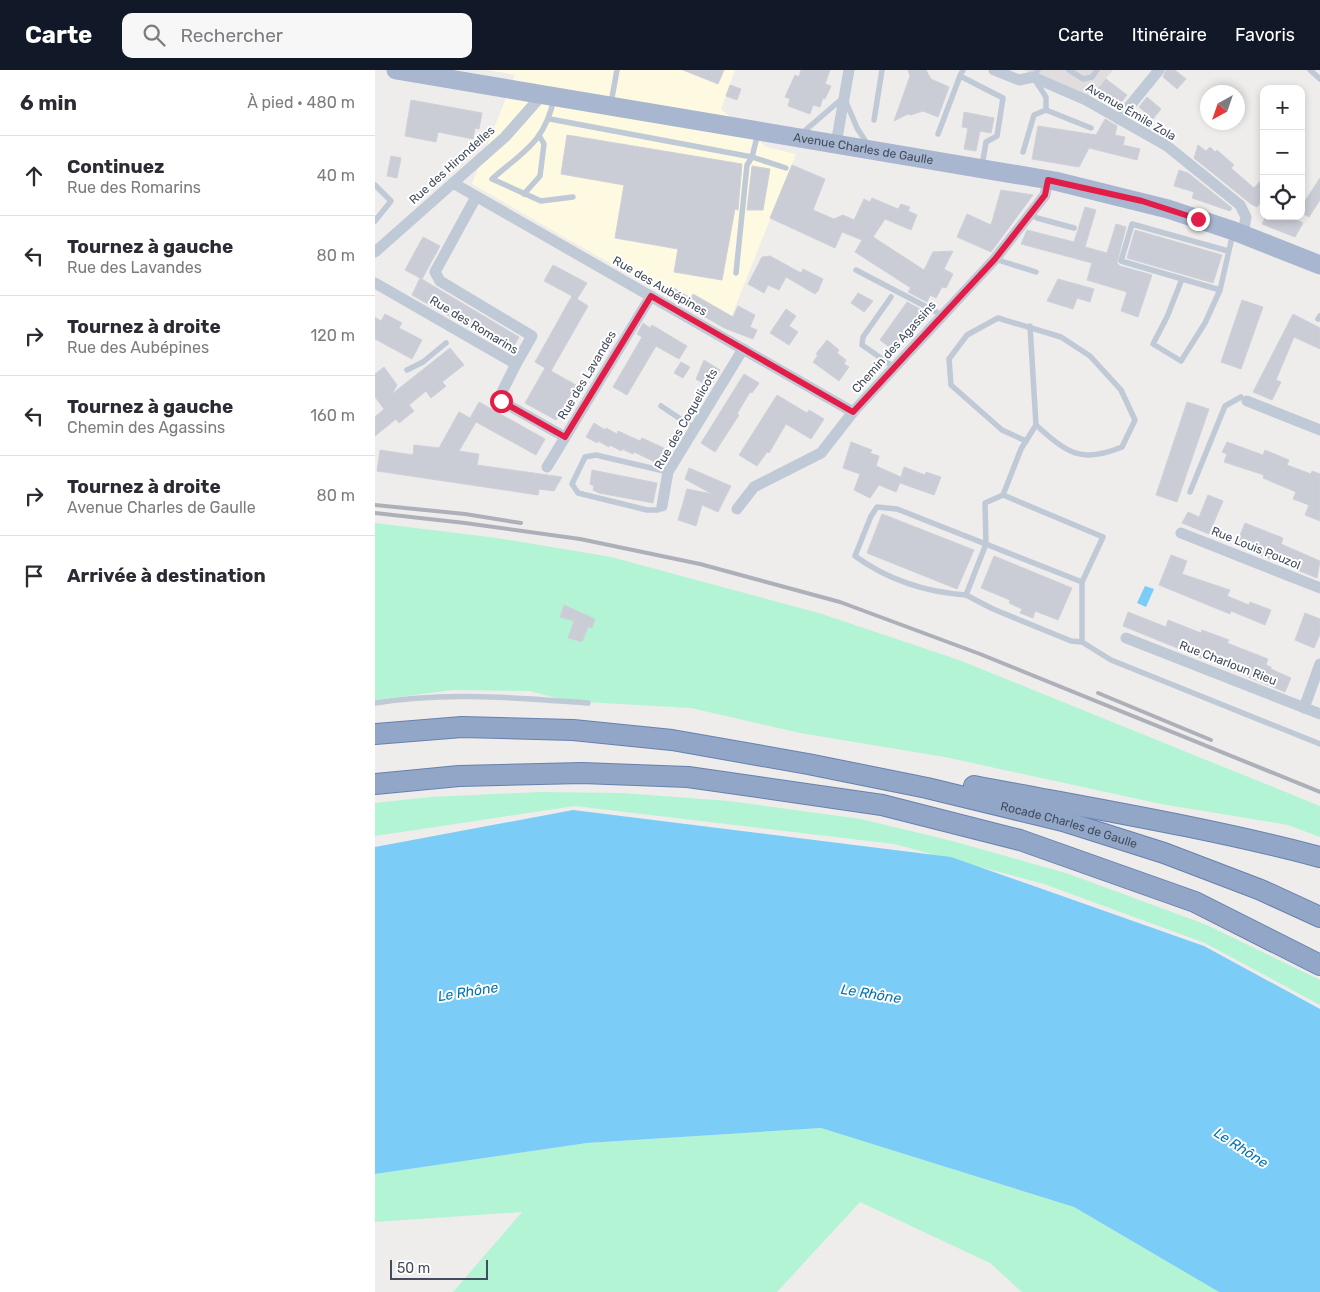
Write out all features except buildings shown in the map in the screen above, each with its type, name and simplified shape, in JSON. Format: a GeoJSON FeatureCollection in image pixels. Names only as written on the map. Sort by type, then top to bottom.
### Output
{"type":"FeatureCollection","features":[{"type":"Feature","properties":{"kind":"highway","name":"Rocade Charles de Gaulle"},"geometry":{"type":"LineString","coordinates":[[375,734],[462,727],[573,730],[672,740],[808,764],[927,788],[1063,821],[1164,853],[1261,890],[1320,917]]}},
{"type":"Feature","properties":{"kind":"highway"},"geometry":{"type":"LineString","coordinates":[[808,764],[827,759],[1098,808],[1320,857]]}},
{"type":"Feature","properties":{"kind":"highway"},"geometry":{"type":"LineString","coordinates":[[375,784],[459,776],[582,773],[688,777],[882,805],[1020,840],[1257,924],[1320,950]]}},
{"type":"Feature","properties":{"kind":"highway"},"geometry":{"type":"LineString","coordinates":[[1195,902],[1320,965]]}},
{"type":"Feature","properties":{"kind":"main road","name":"Avenue Charles de Gaulle"},"geometry":{"type":"LineString","coordinates":[[396,70],[1048,180],[1142,201],[1238,232],[1320,265]]}},
{"type":"Feature","properties":{"kind":"street"},"geometry":{"type":"LineString","coordinates":[[836,144],[849,70]]}},
{"type":"Feature","properties":{"kind":"street","name":"Avenue Émile Zola"},"geometry":{"type":"LineString","coordinates":[[994,70],[1019,80],[1036,74],[1167,146],[1240,205],[1246,217],[1238,232]]}},
{"type":"Feature","properties":{"kind":"street"},"geometry":{"type":"LineString","coordinates":[[1119,119],[1159,70]]}},
{"type":"Feature","properties":{"kind":"street","name":"Rue des Hirondelles"},"geometry":{"type":"LineString","coordinates":[[375,252],[505,137],[548,95]]}},
{"type":"Feature","properties":{"kind":"street","name":"Chemin des Agassins"},"geometry":{"type":"LineString","coordinates":[[737,509],[754,487],[821,453],[853,412],[995,259],[1029,213],[1045,195],[1048,180]]}},
{"type":"Feature","properties":{"kind":"street","name":"Rue des Aubépines"},"geometry":{"type":"LineString","coordinates":[[453,183],[853,412]]}},
{"type":"Feature","properties":{"kind":"street"},"geometry":{"type":"LineString","coordinates":[[476,196],[435,272],[440,281],[532,336],[516,364]]}},
{"type":"Feature","properties":{"kind":"street","name":"Rue des Romarins"},"geometry":{"type":"LineString","coordinates":[[375,283],[516,364],[503,390],[501,401],[565,437]]}},
{"type":"Feature","properties":{"kind":"street","name":"Rue des Lavandes"},"geometry":{"type":"LineString","coordinates":[[547,467],[651,296]]}},
{"type":"Feature","properties":{"kind":"street","name":"Rue des Coquelicots"},"geometry":{"type":"LineString","coordinates":[[662,506],[668,472],[743,349]]}},
{"type":"Feature","properties":{"kind":"street"},"geometry":{"type":"LineString","coordinates":[[1244,399],[1320,430]]}},
{"type":"Feature","properties":{"kind":"street","name":"Rue Louis Pouzol"},"geometry":{"type":"LineString","coordinates":[[1181,533],[1320,588]]}},
{"type":"Feature","properties":{"kind":"street","name":"Rue Charloun Rieu"},"geometry":{"type":"LineString","coordinates":[[1126,638],[1320,714]]}},
{"type":"Feature","properties":{"kind":"street"},"geometry":{"type":"LineString","coordinates":[[1303,708],[1320,664]]}},
{"type":"Feature","properties":{"kind":"lane"},"geometry":{"type":"LineString","coordinates":[[611,105],[617,70]]}},
{"type":"Feature","properties":{"kind":"lane"},"geometry":{"type":"LineString","coordinates":[[874,120],[882,70]]}},
{"type":"Feature","properties":{"kind":"lane"},"geometry":{"type":"LineString","coordinates":[[1069,70],[1083,79],[1092,77],[1097,70]]}},
{"type":"Feature","properties":{"kind":"lane"},"geometry":{"type":"LineString","coordinates":[[1309,70],[1320,79]]}},
{"type":"Feature","properties":{"kind":"lane"},"geometry":{"type":"LineString","coordinates":[[938,134],[962,73],[1003,98],[997,136],[986,142],[981,170]]}},
{"type":"Feature","properties":{"kind":"lane"},"geometry":{"type":"LineString","coordinates":[[1036,74],[1046,97],[1046,110]]}},
{"type":"Feature","properties":{"kind":"lane"},"geometry":{"type":"LineString","coordinates":[[548,95],[550,119],[540,137],[492,179],[541,201],[573,197]]}},
{"type":"Feature","properties":{"kind":"lane"},"geometry":{"type":"LineString","coordinates":[[796,137],[820,119],[844,97],[857,128],[872,151]]}},
{"type":"Feature","properties":{"kind":"lane"},"geometry":{"type":"LineString","coordinates":[[1023,152],[1034,115],[1046,110],[1091,128]]}},
{"type":"Feature","properties":{"kind":"lane"},"geometry":{"type":"LineString","coordinates":[[550,119],[752,157],[786,168]]}},
{"type":"Feature","properties":{"kind":"lane"},"geometry":{"type":"LineString","coordinates":[[736,273],[747,165],[752,157],[758,130]]}},
{"type":"Feature","properties":{"kind":"lane"},"geometry":{"type":"LineString","coordinates":[[524,194],[540,176],[545,144],[540,137]]}},
{"type":"Feature","properties":{"kind":"lane"},"geometry":{"type":"LineString","coordinates":[[375,185],[391,201],[375,221]]}},
{"type":"Feature","properties":{"kind":"lane"},"geometry":{"type":"LineString","coordinates":[[1029,213],[1037,218],[1074,228]]}},
{"type":"Feature","properties":{"kind":"lane"},"geometry":{"type":"LineString","coordinates":[[1220,290],[1121,261],[1132,224],[1228,251]]}},
{"type":"Feature","properties":{"kind":"lane"},"geometry":{"type":"LineString","coordinates":[[1182,279],[1167,317],[1153,344],[1181,362],[1205,323],[1220,290],[1228,251],[1238,232]]}},
{"type":"Feature","properties":{"kind":"lane"},"geometry":{"type":"LineString","coordinates":[[995,259],[1037,272]]}},
{"type":"Feature","properties":{"kind":"lane"},"geometry":{"type":"LineString","coordinates":[[856,270],[942,315]]}},
{"type":"Feature","properties":{"kind":"lane"},"geometry":{"type":"LineString","coordinates":[[891,297],[863,337],[862,345],[894,367]]}},
{"type":"Feature","properties":{"kind":"lane"},"geometry":{"type":"LineString","coordinates":[[1026,441],[1002,430],[951,385],[949,359],[967,335],[998,318],[1030,326],[1061,337],[1090,356],[1121,390],[1135,420],[1122,448],[1102,456],[1080,456],[1053,440],[1036,424]]}},
{"type":"Feature","properties":{"kind":"lane"},"geometry":{"type":"LineString","coordinates":[[966,595],[986,544],[985,503],[1003,495],[1026,441],[1036,424],[1030,326]]}},
{"type":"Feature","properties":{"kind":"lane"},"geometry":{"type":"LineString","coordinates":[[407,370],[423,362],[446,343]]}},
{"type":"Feature","properties":{"kind":"lane"},"geometry":{"type":"LineString","coordinates":[[1190,492],[1225,406],[1244,399]]}},
{"type":"Feature","properties":{"kind":"lane"},"geometry":{"type":"LineString","coordinates":[[661,406],[694,428]]}},
{"type":"Feature","properties":{"kind":"lane"},"geometry":{"type":"LineString","coordinates":[[662,506],[658,510],[647,510],[578,493],[572,484],[585,457],[596,455],[668,472]]}},
{"type":"Feature","properties":{"kind":"lane"},"geometry":{"type":"LineString","coordinates":[[1003,495],[1103,537],[1082,582],[1082,642]]}},
{"type":"Feature","properties":{"kind":"lane"},"geometry":{"type":"LineString","coordinates":[[1082,582],[897,509],[877,507],[871,516],[855,556],[874,570],[910,586],[945,594],[966,595],[1071,642],[1082,642],[1111,660],[1320,744]]}},
{"type":"Feature","properties":{"kind":"lane"},"geometry":{"type":"LineString","coordinates":[[375,703],[403,698],[437,697],[504,698],[587,703]]}},
{"type":"Feature","properties":{"kind":"shaded area"},"geometry":{"type":"Polygon","coordinates":[[[487,70],[735,70],[721,109],[766,147],[796,154],[726,330],[472,184],[515,75],[487,70]]]}},
{"type":"Feature","properties":{"kind":"shaded area"},"geometry":{"type":"Polygon","coordinates":[[[1024,70],[1113,70],[1089,98],[1024,70]]]}},
{"type":"Feature","properties":{"kind":"green space"},"geometry":{"type":"Polygon","coordinates":[[[375,523],[497,538],[611,557],[819,613],[959,660],[1320,806],[1320,837],[1288,825],[1161,804],[945,757],[800,733],[691,708],[567,701],[530,691],[453,690],[375,700],[375,523]]]}},
{"type":"Feature","properties":{"kind":"green space"},"geometry":{"type":"Polygon","coordinates":[[[540,792],[623,793],[729,801],[861,819],[952,841],[1069,874],[1207,925],[1320,980],[1320,1005],[1205,943],[1044,884],[894,844],[575,806],[375,836],[375,803],[430,797],[540,792]]]}},
{"type":"Feature","properties":{"kind":"green space"},"geometry":{"type":"Polygon","coordinates":[[[821,1128],[1074,1207],[1219,1292],[1022,1292],[990,1263],[860,1202],[777,1292],[453,1292],[522,1212],[375,1222],[375,1174],[587,1143],[821,1128]]]}},
{"type":"Feature","properties":{"kind":"water"},"geometry":{"type":"Polygon","coordinates":[[[1145,586],[1154,589],[1146,607],[1137,603],[1145,586]]]}},
{"type":"Feature","properties":{"kind":"water","name":"Le Rhône"},"geometry":{"type":"Polygon","coordinates":[[[573,810],[951,857],[1204,946],[1320,1009],[1320,1292],[1219,1292],[1074,1207],[821,1128],[587,1143],[375,1174],[375,847],[573,810]]]}},
{"type":"Feature","properties":{"kind":"railway"},"geometry":{"type":"LineString","coordinates":[[375,505],[465,514],[521,523]]}},
{"type":"Feature","properties":{"kind":"railway"},"geometry":{"type":"LineString","coordinates":[[375,513],[580,539],[700,564],[840,602],[980,654],[1320,792]]}},
{"type":"Feature","properties":{"kind":"railway"},"geometry":{"type":"LineString","coordinates":[[1098,693],[1211,740]]}},
{"type":"Feature","properties":{"kind":"route"},"geometry":{"type":"LineString","coordinates":[[501,401],[565,437],[651,296],[853,412],[995,259],[1029,213],[1045,195],[1048,180],[1142,201],[1198,219]]}}]}
